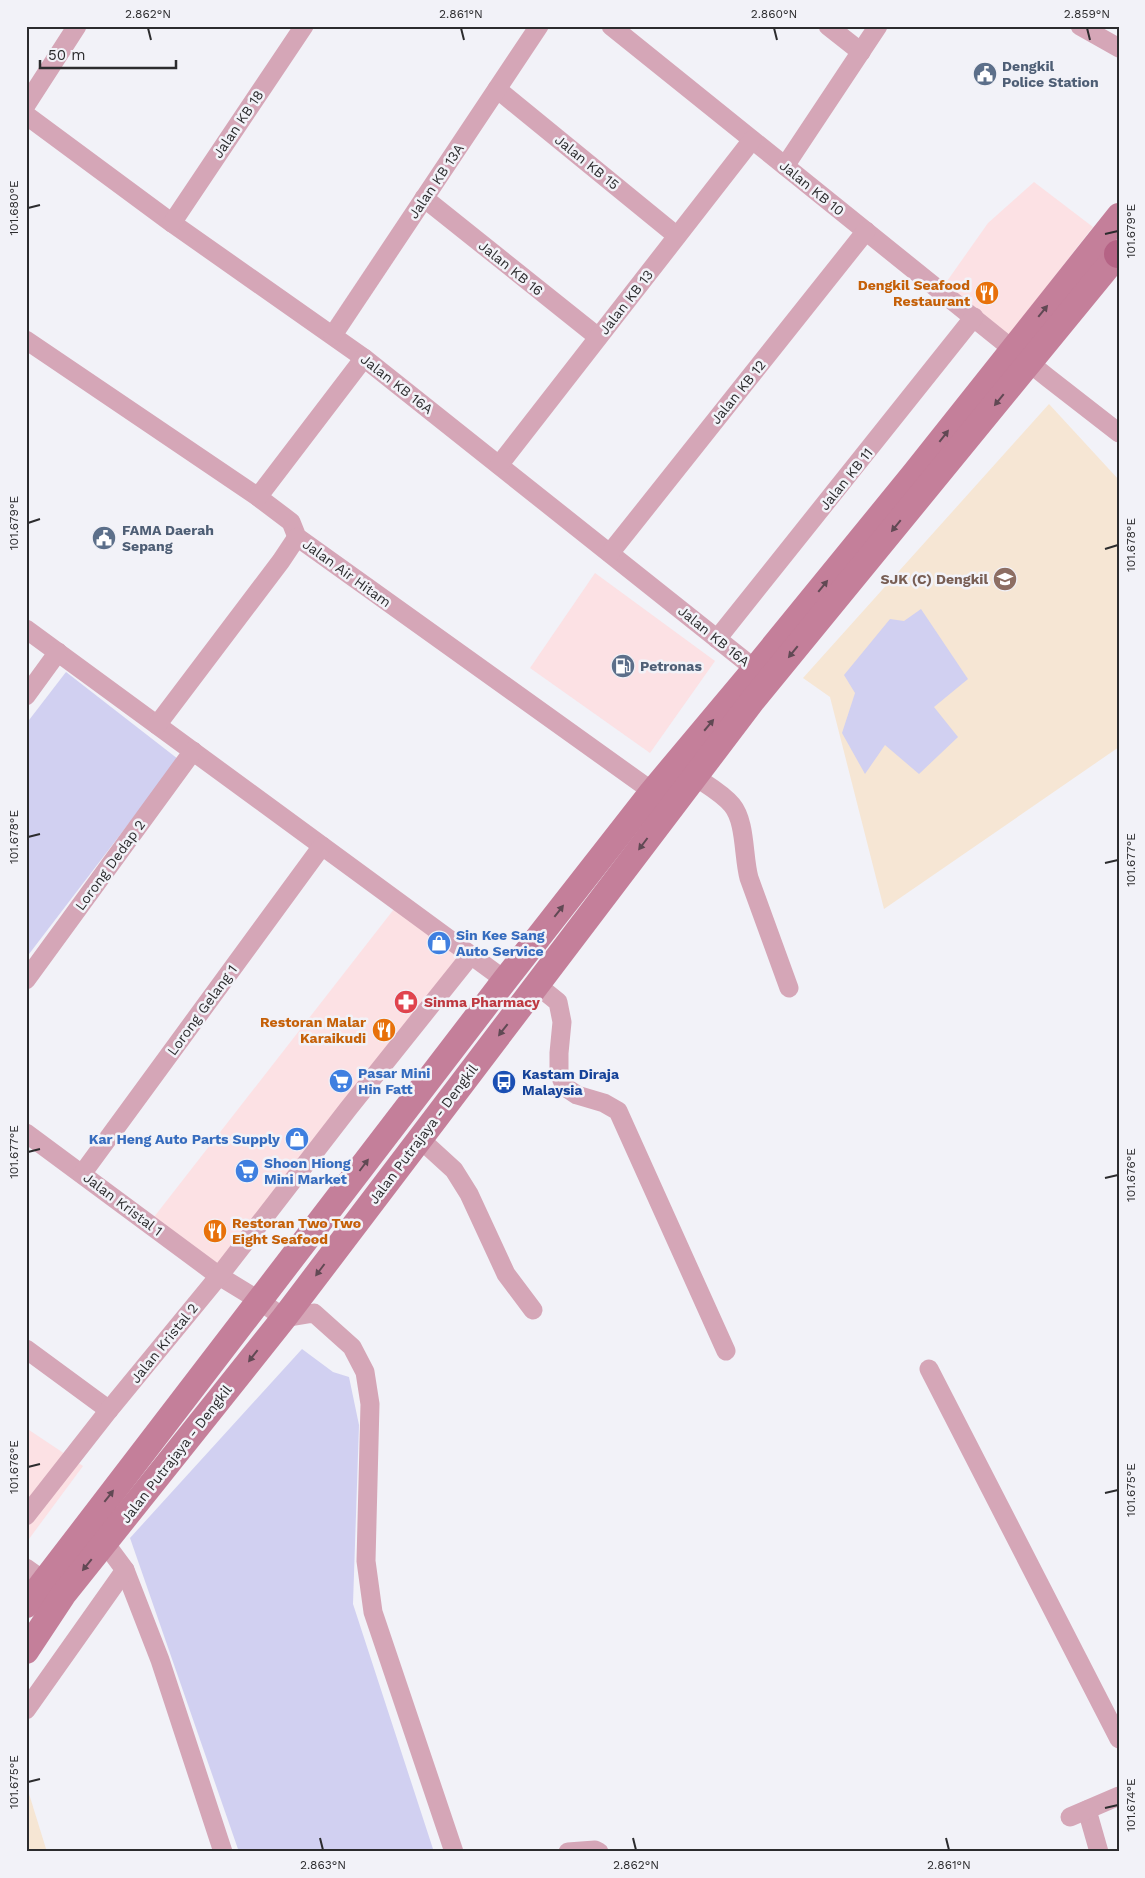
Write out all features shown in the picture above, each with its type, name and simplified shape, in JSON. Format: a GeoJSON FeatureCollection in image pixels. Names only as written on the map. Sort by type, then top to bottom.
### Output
{"type":"FeatureCollection","features":[{"type":"Feature","properties":{"kind":"main road"},"geometry":{"type":"LineString","coordinates":[[662,799],[694,776],[1021,356],[1119,216]]}},
{"type":"Feature","properties":{"kind":"main road"},"geometry":{"type":"LineString","coordinates":[[662,799],[755,669],[920,466],[1118,254]]}},
{"type":"Feature","properties":{"kind":"main road","name":"Jalan Putrajaya - Dengkil"},"geometry":{"type":"LineString","coordinates":[[26,1605],[505,980],[662,799]]}},
{"type":"Feature","properties":{"kind":"main road","name":"Jalan Putrajaya - Dengkil"},"geometry":{"type":"LineString","coordinates":[[26,1651],[44,1581],[105,1543],[284,1318],[537,985],[662,799]]}},
{"type":"Feature","properties":{"kind":"street"},"geometry":{"type":"LineString","coordinates":[[26,105],[77,26]]}},
{"type":"Feature","properties":{"kind":"street","name":"Jalan KB 18"},"geometry":{"type":"LineString","coordinates":[[172,223],[304,26]]}},
{"type":"Feature","properties":{"kind":"street","name":"Jalan KB 13A"},"geometry":{"type":"LineString","coordinates":[[333,335],[539,26]]}},
{"type":"Feature","properties":{"kind":"street","name":"Jalan KB 10"},"geometry":{"type":"LineString","coordinates":[[611,26],[1119,433]]}},
{"type":"Feature","properties":{"kind":"street"},"geometry":{"type":"LineString","coordinates":[[828,26],[861,52]]}},
{"type":"Feature","properties":{"kind":"street"},"geometry":{"type":"LineString","coordinates":[[785,166],[878,26]]}},
{"type":"Feature","properties":{"kind":"street"},"geometry":{"type":"LineString","coordinates":[[1080,26],[1119,48]]}},
{"type":"Feature","properties":{"kind":"street","name":"Jalan KB 15"},"geometry":{"type":"LineString","coordinates":[[497,89],[677,236]]}},
{"type":"Feature","properties":{"kind":"street","name":"Jalan KB 16A"},"geometry":{"type":"LineString","coordinates":[[26,115],[172,223],[364,358],[755,669]]}},
{"type":"Feature","properties":{"kind":"street","name":"Jalan KB 13"},"geometry":{"type":"LineString","coordinates":[[499,465],[752,140]]}},
{"type":"Feature","properties":{"kind":"street","name":"Jalan KB 16"},"geometry":{"type":"LineString","coordinates":[[424,198],[598,337]]}},
{"type":"Feature","properties":{"kind":"street","name":"Jalan KB 12"},"geometry":{"type":"LineString","coordinates":[[610,553],[866,231]]}},
{"type":"Feature","properties":{"kind":"street","name":"Jalan KB 11"},"geometry":{"type":"LineString","coordinates":[[718,639],[974,317]]}},
{"type":"Feature","properties":{"kind":"street","name":"Jalan Air Hitam"},"geometry":{"type":"LineString","coordinates":[[26,340],[258,497],[291,522],[297,537],[662,799]]}},
{"type":"Feature","properties":{"kind":"street"},"geometry":{"type":"LineString","coordinates":[[258,497],[364,358]]}},
{"type":"Feature","properties":{"kind":"street"},"geometry":{"type":"LineString","coordinates":[[157,725],[281,561],[297,537]]}},
{"type":"Feature","properties":{"kind":"street"},"geometry":{"type":"LineString","coordinates":[[26,629],[505,980]]}},
{"type":"Feature","properties":{"kind":"street"},"geometry":{"type":"LineString","coordinates":[[26,696],[58,652]]}},
{"type":"Feature","properties":{"kind":"street","name":"Lorong Dedap 2"},"geometry":{"type":"LineString","coordinates":[[26,980],[193,751]]}},
{"type":"Feature","properties":{"kind":"street"},"geometry":{"type":"LineString","coordinates":[[694,776],[723,796],[733,806],[739,817],[745,863],[749,878],[789,988]]}},
{"type":"Feature","properties":{"kind":"street","name":"Lorong Gelang 1"},"geometry":{"type":"LineString","coordinates":[[82,1174],[322,846]]}},
{"type":"Feature","properties":{"kind":"street","name":"Jalan Kristal 2"},"geometry":{"type":"LineString","coordinates":[[26,1516],[109,1410],[219,1276],[348,1109],[471,956]]}},
{"type":"Feature","properties":{"kind":"street"},"geometry":{"type":"LineString","coordinates":[[537,985],[558,1002],[562,1022],[559,1073],[565,1087],[577,1095],[604,1103],[618,1111],[726,1351]]}},
{"type":"Feature","properties":{"kind":"street","name":"Jalan Kristal 1"},"geometry":{"type":"LineString","coordinates":[[26,1133],[219,1276],[284,1318]]}},
{"type":"Feature","properties":{"kind":"street"},"geometry":{"type":"LineString","coordinates":[[420,1138],[454,1170],[469,1194],[506,1274],[533,1310]]}},
{"type":"Feature","properties":{"kind":"street"},"geometry":{"type":"LineString","coordinates":[[284,1318],[314,1313],[352,1347],[365,1372],[370,1404],[366,1561],[373,1612],[454,1852]]}},
{"type":"Feature","properties":{"kind":"street"},"geometry":{"type":"LineString","coordinates":[[26,1350],[109,1410]]}},
{"type":"Feature","properties":{"kind":"street"},"geometry":{"type":"LineString","coordinates":[[929,1369],[1119,1739]]}},
{"type":"Feature","properties":{"kind":"street"},"geometry":{"type":"LineString","coordinates":[[105,1543],[125,1570],[160,1660],[223,1852]]}},
{"type":"Feature","properties":{"kind":"street"},"geometry":{"type":"LineString","coordinates":[[26,1710],[125,1570]]}},
{"type":"Feature","properties":{"kind":"street"},"geometry":{"type":"LineString","coordinates":[[1099,1852],[1078,1813],[1119,1796]]}},
{"type":"Feature","properties":{"kind":"street"},"geometry":{"type":"LineString","coordinates":[[568,1852],[574,1850],[595,1850],[599,1852]]}},
{"type":"Feature","properties":{"kind":"shaded area"},"geometry":{"type":"Polygon","coordinates":[[[1034,182],[1093,227],[1009,335],[945,284],[988,223],[1034,182]]]}},
{"type":"Feature","properties":{"kind":"shaded area","name":"SJK (C) Dengkil"},"geometry":{"type":"Polygon","coordinates":[[[1049,404],[1119,480],[1119,747],[884,909],[830,697],[803,678],[1049,404]]]}},
{"type":"Feature","properties":{"kind":"shaded area"},"geometry":{"type":"Polygon","coordinates":[[[595,573],[715,661],[650,753],[530,668],[595,573]]]}},
{"type":"Feature","properties":{"kind":"shaded area"},"geometry":{"type":"Polygon","coordinates":[[[921,609],[968,679],[934,707],[958,737],[919,774],[885,745],[865,774],[842,733],[855,693],[844,675],[890,619],[904,621],[921,609]]]}},
{"type":"Feature","properties":{"kind":"shaded area"},"geometry":{"type":"Polygon","coordinates":[[[66,672],[178,759],[26,958],[26,724],[66,672]]]}},
{"type":"Feature","properties":{"kind":"shaded area"},"geometry":{"type":"Polygon","coordinates":[[[394,909],[460,957],[217,1264],[154,1217],[394,909]]]}},
{"type":"Feature","properties":{"kind":"shaded area"},"geometry":{"type":"Polygon","coordinates":[[[302,1349],[333,1372],[349,1377],[359,1425],[353,1604],[434,1852],[239,1852],[130,1538],[302,1349]]]}},
{"type":"Feature","properties":{"kind":"shaded area"},"geometry":{"type":"Polygon","coordinates":[[[26,1428],[83,1466],[26,1543],[26,1428]]]}},
{"type":"Feature","properties":{"kind":"shaded area"},"geometry":{"type":"Polygon","coordinates":[[[26,1786],[30,1797],[47,1852],[26,1852],[26,1786]]]}},
{"type":"Feature","properties":{"kind":"place","name":"Dengkil Police Station"},"geometry":{"type":"Point","coordinates":[985,74]}},
{"type":"Feature","properties":{"kind":"place","name":"Dengkil Seafood Restaurant"},"geometry":{"type":"Point","coordinates":[987,293]}},
{"type":"Feature","properties":{"kind":"place","name":"FAMA Daerah Sepang"},"geometry":{"type":"Point","coordinates":[104,538]}},
{"type":"Feature","properties":{"kind":"place","name":"SJK (C) Dengkil"},"geometry":{"type":"Point","coordinates":[1005,579]}},
{"type":"Feature","properties":{"kind":"place","name":"Petronas"},"geometry":{"type":"Point","coordinates":[623,666]}},
{"type":"Feature","properties":{"kind":"place","name":"Sin Kee Sang Auto Service"},"geometry":{"type":"Point","coordinates":[439,943]}},
{"type":"Feature","properties":{"kind":"place","name":"Sinma Pharmacy"},"geometry":{"type":"Point","coordinates":[406,1002]}},
{"type":"Feature","properties":{"kind":"place","name":"Restoran Malar Karaikudi"},"geometry":{"type":"Point","coordinates":[384,1030]}},
{"type":"Feature","properties":{"kind":"place","name":"Pasar Mini Hin Fatt"},"geometry":{"type":"Point","coordinates":[341,1081]}},
{"type":"Feature","properties":{"kind":"place","name":"Kastam Diraja Malaysia"},"geometry":{"type":"Point","coordinates":[504,1082]}},
{"type":"Feature","properties":{"kind":"place","name":"Kar Heng Auto Parts Supply"},"geometry":{"type":"Point","coordinates":[297,1139]}},
{"type":"Feature","properties":{"kind":"place","name":"Shoon Hiong Mini Market"},"geometry":{"type":"Point","coordinates":[247,1171]}},
{"type":"Feature","properties":{"kind":"place","name":"Restoran Two Two Eight Seafood"},"geometry":{"type":"Point","coordinates":[215,1231]}}]}
